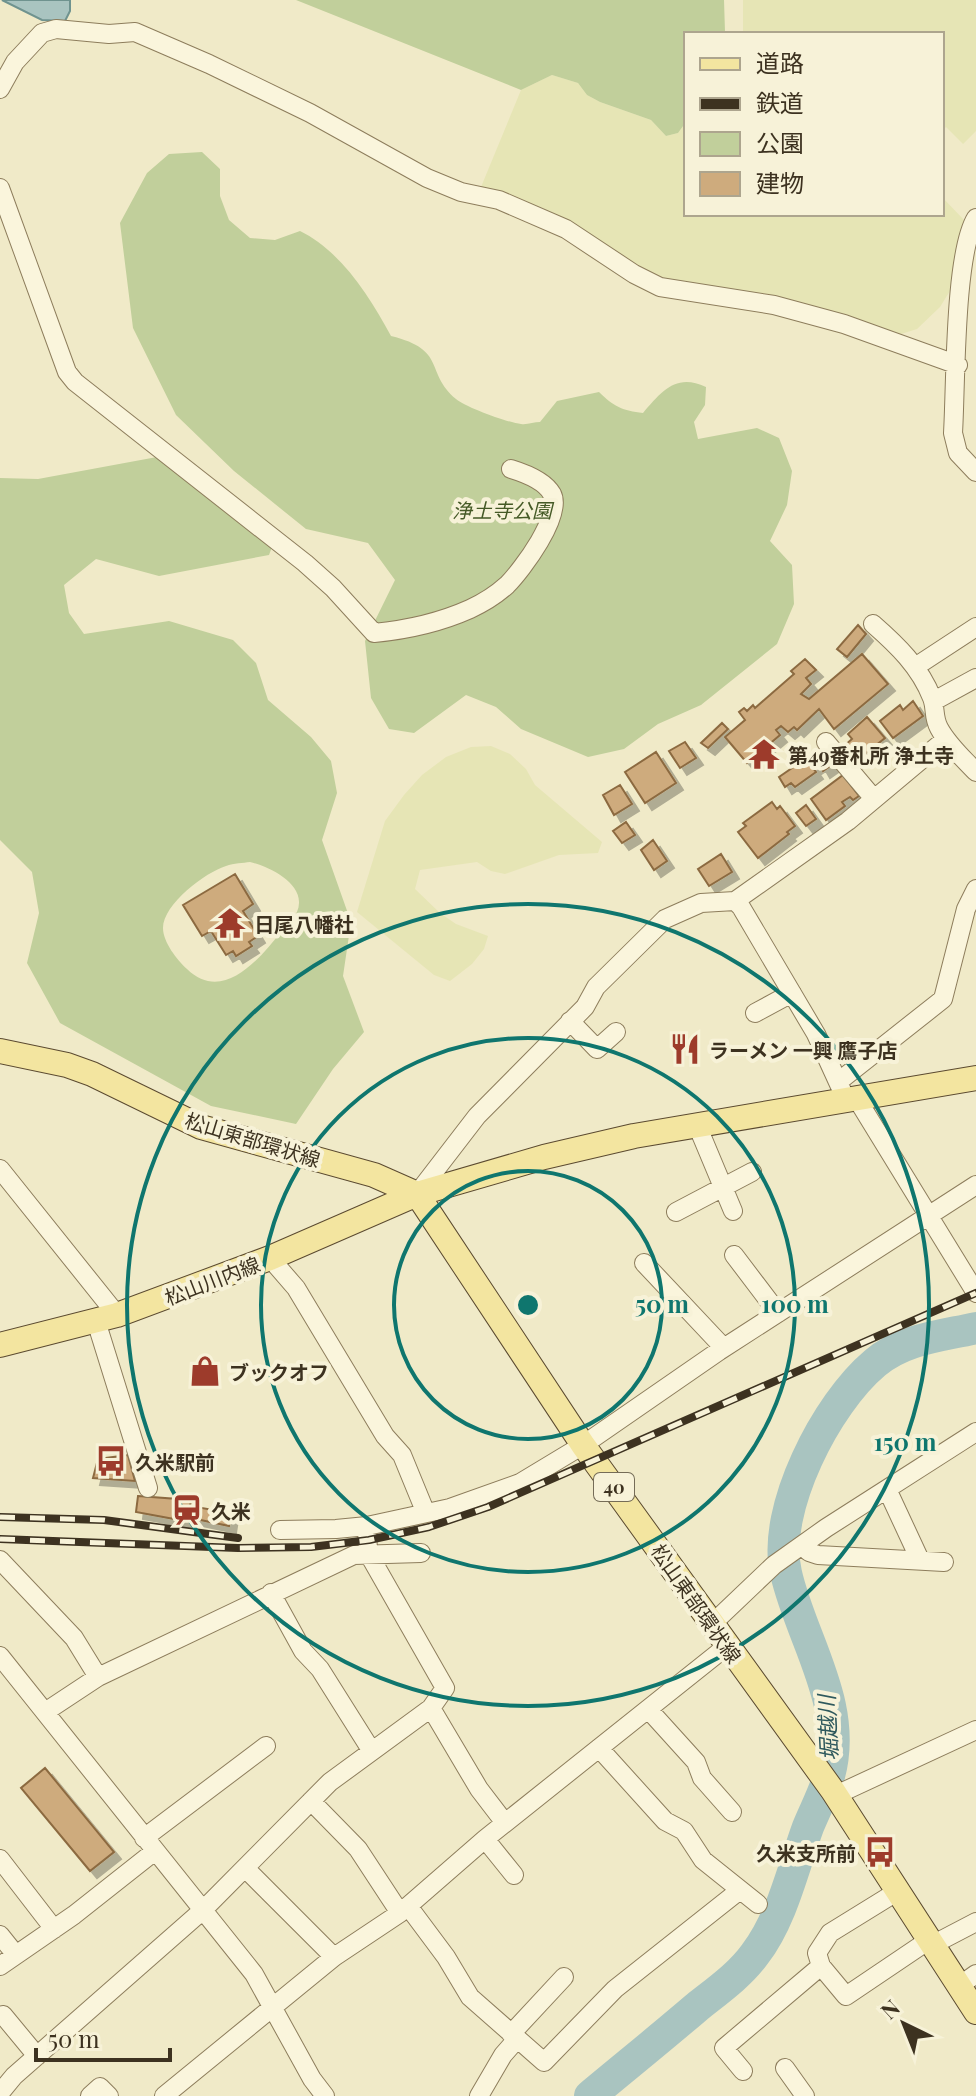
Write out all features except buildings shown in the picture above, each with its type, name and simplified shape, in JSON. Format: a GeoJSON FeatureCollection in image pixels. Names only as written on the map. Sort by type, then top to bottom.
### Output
{"type":"FeatureCollection","features":[{"type":"Feature","properties":{"kind":"main road","name":"松山東部環状線"},"geometry":{"type":"LineString","coordinates":[[0,1051],[67,1065],[201,1127],[374,1175],[417,1194],[583,1445],[830,1787],[930,1943],[967,1980],[976,2012]]}},
{"type":"Feature","properties":{"kind":"main road"},"geometry":{"type":"LineString","coordinates":[[417,1194],[544,1157],[634,1136],[847,1094],[976,1078]]}},
{"type":"Feature","properties":{"kind":"main road","name":"松山川内線"},"geometry":{"type":"LineString","coordinates":[[0,1345],[106,1318],[270,1258],[417,1194]]}},
{"type":"Feature","properties":{"kind":"street"},"geometry":{"type":"LineString","coordinates":[[0,89],[15,62],[42,33],[56,29],[109,34],[135,32],[310,113],[427,178],[461,192],[499,200],[566,229],[634,274],[660,287],[774,305],[844,324],[976,376]]}},
{"type":"Feature","properties":{"kind":"street"},"geometry":{"type":"LineString","coordinates":[[0,188],[67,372],[75,382],[305,563],[374,633],[430,622],[469,610],[507,584],[549,526],[556,509],[554,496],[547,488],[511,469]]}},
{"type":"Feature","properties":{"kind":"street"},"geometry":{"type":"LineString","coordinates":[[976,218],[969,233],[961,285],[953,433],[958,453],[976,472]]}},
{"type":"Feature","properties":{"kind":"street"},"geometry":{"type":"LineString","coordinates":[[873,624],[899,647],[915,667],[934,701],[933,714],[946,739],[976,772]]}},
{"type":"Feature","properties":{"kind":"street"},"geometry":{"type":"LineString","coordinates":[[915,667],[976,627]]}},
{"type":"Feature","properties":{"kind":"street"},"geometry":{"type":"LineString","coordinates":[[934,701],[976,678]]}},
{"type":"Feature","properties":{"kind":"street"},"geometry":{"type":"LineString","coordinates":[[417,1194],[477,1116],[585,1007],[596,987],[665,919],[701,903],[735,901],[848,821],[946,739]]}},
{"type":"Feature","properties":{"kind":"street"},"geometry":{"type":"LineString","coordinates":[[826,742],[870,794],[871,801]]}},
{"type":"Feature","properties":{"kind":"street"},"geometry":{"type":"LineString","coordinates":[[847,1094],[943,999],[966,909],[976,889]]}},
{"type":"Feature","properties":{"kind":"street"},"geometry":{"type":"LineString","coordinates":[[735,901],[816,1034],[847,1094],[976,1293]]}},
{"type":"Feature","properties":{"kind":"street"},"geometry":{"type":"LineString","coordinates":[[755,1013],[792,993]]}},
{"type":"Feature","properties":{"kind":"street"},"geometry":{"type":"LineString","coordinates":[[570,1021],[597,1049],[616,1032]]}},
{"type":"Feature","properties":{"kind":"street"},"geometry":{"type":"LineString","coordinates":[[697,1125],[733,1211]]}},
{"type":"Feature","properties":{"kind":"street"},"geometry":{"type":"LineString","coordinates":[[0,1169],[106,1318],[148,1488]]}},
{"type":"Feature","properties":{"kind":"street"},"geometry":{"type":"LineString","coordinates":[[676,1212],[752,1172]]}},
{"type":"Feature","properties":{"kind":"street"},"geometry":{"type":"LineString","coordinates":[[280,1530],[367,1526],[450,1508],[520,1483],[583,1445],[724,1348],[976,1185]]}},
{"type":"Feature","properties":{"kind":"street"},"geometry":{"type":"LineString","coordinates":[[734,1255],[778,1313]]}},
{"type":"Feature","properties":{"kind":"street"},"geometry":{"type":"LineString","coordinates":[[270,1258],[296,1288],[385,1436],[402,1455],[425,1511]]}},
{"type":"Feature","properties":{"kind":"street"},"geometry":{"type":"LineString","coordinates":[[644,1263],[724,1348]]}},
{"type":"Feature","properties":{"kind":"street"},"geometry":{"type":"LineString","coordinates":[[712,1624],[774,1565],[976,1432]]}},
{"type":"Feature","properties":{"kind":"street"},"geometry":{"type":"LineString","coordinates":[[887,1489],[920,1560]]}},
{"type":"Feature","properties":{"kind":"street"},"geometry":{"type":"LineString","coordinates":[[0,2093],[14,2076],[203,1910],[330,1782],[431,1708],[445,1688],[368,1553],[367,1526]]}},
{"type":"Feature","properties":{"kind":"street"},"geometry":{"type":"LineString","coordinates":[[799,1548],[818,1555],[944,1562]]}},
{"type":"Feature","properties":{"kind":"street"},"geometry":{"type":"LineString","coordinates":[[45,1712],[98,1677],[354,1555],[421,1553]]}},
{"type":"Feature","properties":{"kind":"street"},"geometry":{"type":"LineString","coordinates":[[0,1560],[74,1638],[98,1677]]}},
{"type":"Feature","properties":{"kind":"street"},"geometry":{"type":"LineString","coordinates":[[271,1593],[303,1651],[320,1669],[371,1750]]}},
{"type":"Feature","properties":{"kind":"street"},"geometry":{"type":"LineString","coordinates":[[164,2096],[334,1957],[404,1909],[485,1839],[727,1646]]}},
{"type":"Feature","properties":{"kind":"street"},"geometry":{"type":"LineString","coordinates":[[0,1656],[254,1974],[312,2079],[325,2096]]}},
{"type":"Feature","properties":{"kind":"street"},"geometry":{"type":"LineString","coordinates":[[431,1708],[479,1789],[505,1823]]}},
{"type":"Feature","properties":{"kind":"street"},"geometry":{"type":"LineString","coordinates":[[648,1709],[696,1762],[702,1778],[732,1812]]}},
{"type":"Feature","properties":{"kind":"street"},"geometry":{"type":"LineString","coordinates":[[830,1787],[976,1730]]}},
{"type":"Feature","properties":{"kind":"street"},"geometry":{"type":"LineString","coordinates":[[0,1966],[54,1929],[266,1746]]}},
{"type":"Feature","properties":{"kind":"street"},"geometry":{"type":"LineString","coordinates":[[599,1748],[665,1821],[684,1831],[703,1860],[758,1904]]}},
{"type":"Feature","properties":{"kind":"street"},"geometry":{"type":"LineString","coordinates":[[311,1801],[358,1849],[446,1957],[470,1997],[544,2062],[615,1989],[740,1890]]}},
{"type":"Feature","properties":{"kind":"street"},"geometry":{"type":"LineString","coordinates":[[485,1839],[514,1875]]}},
{"type":"Feature","properties":{"kind":"street"},"geometry":{"type":"LineString","coordinates":[[0,1859],[54,1929]]}},
{"type":"Feature","properties":{"kind":"street"},"geometry":{"type":"LineString","coordinates":[[245,1868],[334,1957]]}},
{"type":"Feature","properties":{"kind":"street"},"geometry":{"type":"LineString","coordinates":[[898,1891],[830,1933],[817,1953],[821,1966],[846,1996],[930,1943],[976,1922]]}},
{"type":"Feature","properties":{"kind":"street"},"geometry":{"type":"LineString","coordinates":[[0,1935],[16,1955]]}},
{"type":"Feature","properties":{"kind":"street"},"geometry":{"type":"LineString","coordinates":[[743,2071],[724,2048],[821,1966]]}},
{"type":"Feature","properties":{"kind":"street"},"geometry":{"type":"LineString","coordinates":[[479,2096],[514,2036],[564,1977]]}},
{"type":"Feature","properties":{"kind":"street"},"geometry":{"type":"LineString","coordinates":[[3,2015],[37,2056]]}},
{"type":"Feature","properties":{"kind":"street"},"geometry":{"type":"LineString","coordinates":[[785,2068],[805,2096]]}},
{"type":"Feature","properties":{"kind":"street"},"geometry":{"type":"LineString","coordinates":[[90,2096],[100,2087],[109,2096]]}},
{"type":"Feature","properties":{"kind":"green space"},"geometry":{"type":"Polygon","coordinates":[[[296,0],[724,0],[725,32],[684,32],[684,125],[678,133],[666,136],[651,120],[600,102],[587,95],[578,83],[552,75],[521,90],[296,0]]]}},
{"type":"Feature","properties":{"kind":"green space"},"geometry":{"type":"Polygon","coordinates":[[[743,0],[976,0],[976,131],[963,144],[946,127],[944,129],[944,32],[743,32],[743,0]]]}},
{"type":"Feature","properties":{"kind":"green space"},"geometry":{"type":"Polygon","coordinates":[[[552,75],[578,83],[587,95],[600,102],[651,120],[666,136],[678,133],[684,125],[684,216],[944,216],[944,199],[965,221],[953,286],[940,307],[917,329],[898,335],[666,281],[481,187],[521,90],[552,75]]]}},
{"type":"Feature","properties":{"kind":"green space","name":"浄土寺公園"},"geometry":{"type":"Polygon","coordinates":[[[202,152],[220,169],[220,196],[229,220],[250,238],[275,240],[300,231],[329,250],[353,276],[391,336],[421,348],[433,363],[446,389],[468,406],[507,421],[526,424],[540,422],[557,401],[599,392],[619,407],[643,413],[663,391],[686,382],[706,387],[705,405],[694,422],[698,439],[757,428],[779,438],[792,471],[787,505],[770,541],[792,565],[794,604],[777,644],[701,705],[658,724],[624,749],[588,757],[521,729],[496,707],[466,695],[414,733],[389,729],[371,698],[365,641],[395,580],[368,543],[306,529],[234,471],[176,415],[133,328],[120,223],[147,173],[169,154],[202,152]]]}},
{"type":"Feature","properties":{"kind":"green space"},"geometry":{"type":"Polygon","coordinates":[[[157,457],[275,539],[269,555],[159,576],[96,559],[64,585],[69,613],[84,634],[169,621],[233,640],[256,663],[268,700],[311,737],[331,761],[337,793],[322,840],[351,922],[343,976],[364,1032],[333,1069],[296,1124],[211,1106],[60,1023],[27,963],[39,913],[32,872],[0,840],[0,478],[38,479],[157,457]],[[232,864],[218,869],[187,890],[165,919],[165,939],[171,950],[187,969],[200,978],[213,982],[226,980],[250,966],[297,912],[298,895],[294,888],[281,876],[257,864],[232,864]]]}},
{"type":"Feature","properties":{"kind":"green space"},"geometry":{"type":"Polygon","coordinates":[[[491,746],[510,754],[526,769],[535,785],[602,842],[598,853],[559,855],[505,874],[491,871],[477,862],[420,870],[415,889],[456,924],[488,936],[484,949],[472,964],[450,981],[434,975],[357,912],[385,821],[404,795],[422,775],[446,757],[471,747],[491,746]]]}},
{"type":"Feature","properties":{"kind":"water"},"geometry":{"type":"Polygon","coordinates":[[[2,0],[70,0],[70,11],[65,21],[42,20],[2,0]]]}},
{"type":"Feature","properties":{"kind":"waterway","name":"堀越川"},"geometry":{"type":"LineString","coordinates":[[590,2096],[728,1982],[755,1954],[780,1909],[827,1782],[834,1749],[833,1723],[821,1673],[793,1598],[786,1573],[784,1548],[787,1519],[807,1459],[839,1404],[875,1363],[910,1343],[976,1328]]}},
{"type":"Feature","properties":{"kind":"railway"},"geometry":{"type":"LineString","coordinates":[[0,1539],[238,1548],[311,1547],[369,1540],[429,1527],[488,1507],[976,1293]]}},
{"type":"Feature","properties":{"kind":"railway"},"geometry":{"type":"LineString","coordinates":[[0,1517],[104,1520],[238,1538]]}},
{"type":"Feature","properties":{"kind":"place","name":"第49番札所 浄土寺"},"geometry":{"type":"Point","coordinates":[764,754]}},
{"type":"Feature","properties":{"kind":"place","name":"日尾八幡社"},"geometry":{"type":"Point","coordinates":[230,923]}},
{"type":"Feature","properties":{"kind":"place","name":"ラーメン 一興 鷹子店"},"geometry":{"type":"Point","coordinates":[685,1049]}},
{"type":"Feature","properties":{"kind":"place","name":"ブックオフ"},"geometry":{"type":"Point","coordinates":[205,1371]}},
{"type":"Feature","properties":{"kind":"place","name":"久米駅前"},"geometry":{"type":"Point","coordinates":[111,1461]}},
{"type":"Feature","properties":{"kind":"place","name":"久米"},"geometry":{"type":"Point","coordinates":[187,1510]}},
{"type":"Feature","properties":{"kind":"place","name":"久米支所前"},"geometry":{"type":"Point","coordinates":[880,1852]}}]}
